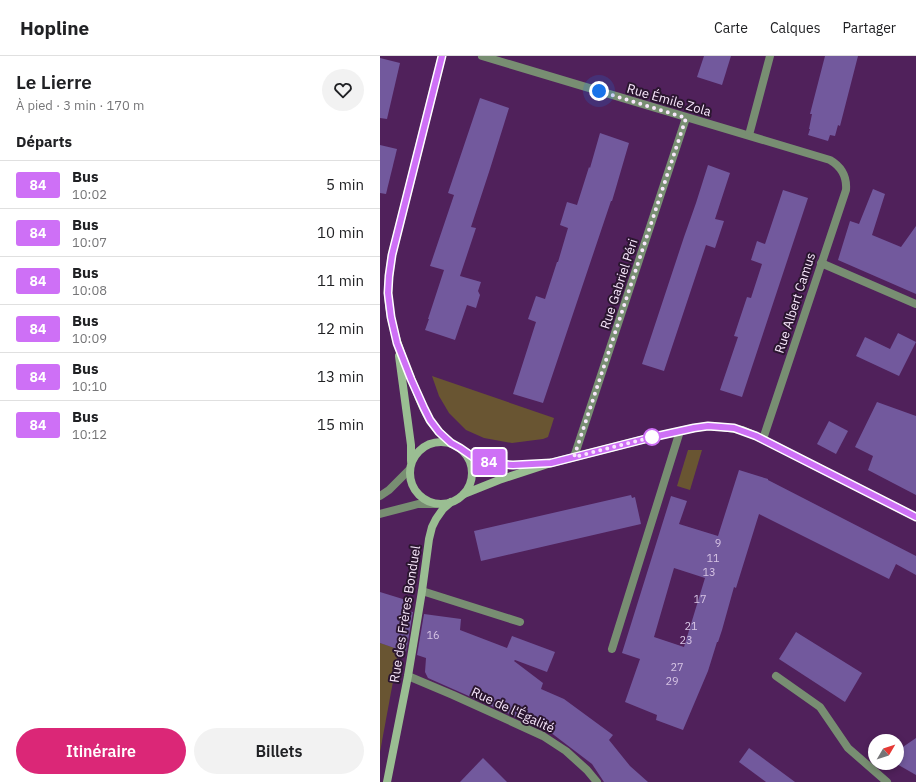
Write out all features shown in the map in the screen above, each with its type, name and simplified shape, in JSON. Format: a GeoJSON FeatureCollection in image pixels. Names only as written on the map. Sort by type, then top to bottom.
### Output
{"type":"FeatureCollection","features":[{"type":"Feature","properties":{"kind":"street"},"geometry":{"type":"LineString","coordinates":[[436,504],[422,498],[414,490],[410,480],[411,445],[397,343],[391,317],[388,293],[392,255],[442,56]]}},
{"type":"Feature","properties":{"kind":"street","name":"Rue Émile Zola"},"geometry":{"type":"LineString","coordinates":[[482,56],[830,160],[838,166],[844,174]]}},
{"type":"Feature","properties":{"kind":"street"},"geometry":{"type":"LineString","coordinates":[[748,135],[770,56]]}},
{"type":"Feature","properties":{"kind":"street","name":"Rue Gabriel Péri"},"geometry":{"type":"LineString","coordinates":[[574,457],[686,118]]}},
{"type":"Feature","properties":{"kind":"street","name":"Rue Albert Camus"},"geometry":{"type":"LineString","coordinates":[[763,439],[846,190],[844,174]]}},
{"type":"Feature","properties":{"kind":"street"},"geometry":{"type":"LineString","coordinates":[[821,263],[916,304]]}},
{"type":"Feature","properties":{"kind":"street"},"geometry":{"type":"LineString","coordinates":[[397,343],[426,414],[439,432],[451,443]]}},
{"type":"Feature","properties":{"kind":"street"},"geometry":{"type":"LineString","coordinates":[[464,494],[499,480],[551,463],[680,431],[708,426],[742,430],[763,439],[916,517]]}},
{"type":"Feature","properties":{"kind":"street"},"geometry":{"type":"LineString","coordinates":[[612,649],[680,431]]}},
{"type":"Feature","properties":{"kind":"street"},"geometry":{"type":"LineString","coordinates":[[380,496],[389,490],[410,467],[412,460],[418,451],[426,445],[436,441],[446,441],[456,445],[473,457],[496,464],[513,465],[551,463]]}},
{"type":"Feature","properties":{"kind":"street"},"geometry":{"type":"LineString","coordinates":[[380,514],[418,504],[446,504],[460,498],[470,485],[472,475],[470,460],[464,451]]}},
{"type":"Feature","properties":{"kind":"street","name":"Rue des Frères Bonduel"},"geometry":{"type":"LineString","coordinates":[[387,782],[408,676],[432,527],[443,509],[451,502]]}},
{"type":"Feature","properties":{"kind":"street"},"geometry":{"type":"LineString","coordinates":[[422,591],[520,622]]}},
{"type":"Feature","properties":{"kind":"street","name":"Rue de l'Égalité"},"geometry":{"type":"LineString","coordinates":[[408,676],[543,736],[566,751],[587,770],[597,782]]}},
{"type":"Feature","properties":{"kind":"street"},"geometry":{"type":"LineString","coordinates":[[776,676],[820,707],[848,748],[887,782]]}},
{"type":"Feature","properties":{"kind":"shaded area"},"geometry":{"type":"Polygon","coordinates":[[[432,376],[554,418],[548,437],[512,443],[484,438],[466,430],[449,413],[439,396],[432,376]]]}},
{"type":"Feature","properties":{"kind":"shaded area"},"geometry":{"type":"Polygon","coordinates":[[[688,450],[702,450],[690,490],[677,486],[688,450]]]}},
{"type":"Feature","properties":{"kind":"shaded area"},"geometry":{"type":"Polygon","coordinates":[[[380,643],[399,649],[380,752],[380,643]]]}},
{"type":"Feature","properties":{"kind":"building"},"geometry":{"type":"Polygon","coordinates":[[[704,56],[731,56],[722,85],[697,77],[704,56]]]}},
{"type":"Feature","properties":{"kind":"building"},"geometry":{"type":"Polygon","coordinates":[[[825,56],[858,56],[840,126],[838,125],[835,136],[830,135],[828,141],[808,135],[812,114],[810,114],[825,56]]]}},
{"type":"Feature","properties":{"kind":"building"},"geometry":{"type":"Polygon","coordinates":[[[380,58],[400,63],[387,119],[380,118],[380,58]]]}},
{"type":"Feature","properties":{"kind":"building"},"geometry":{"type":"Polygon","coordinates":[[[480,98],[509,108],[471,227],[476,228],[460,276],[481,282],[478,291],[480,295],[476,308],[467,305],[455,340],[425,330],[444,270],[430,266],[454,195],[448,193],[480,98]]]}},
{"type":"Feature","properties":{"kind":"building"},"geometry":{"type":"Polygon","coordinates":[[[600,133],[629,143],[612,201],[543,403],[513,394],[536,322],[528,319],[536,296],[545,299],[568,228],[560,225],[567,202],[577,205],[600,133]]]}},
{"type":"Feature","properties":{"kind":"building"},"geometry":{"type":"Polygon","coordinates":[[[380,145],[397,149],[386,194],[380,193],[380,145]]]}},
{"type":"Feature","properties":{"kind":"building"},"geometry":{"type":"Polygon","coordinates":[[[708,165],[730,173],[715,219],[724,221],[715,248],[706,245],[664,371],[642,364],[708,165]]]}},
{"type":"Feature","properties":{"kind":"building"},"geometry":{"type":"Polygon","coordinates":[[[873,189],[885,194],[872,235],[901,247],[916,226],[916,294],[838,260],[850,221],[859,224],[873,189]]]}},
{"type":"Feature","properties":{"kind":"building"},"geometry":{"type":"Polygon","coordinates":[[[783,190],[808,198],[742,397],[720,390],[738,337],[734,336],[747,297],[751,298],[762,264],[751,260],[757,241],[765,244],[783,190]]]}},
{"type":"Feature","properties":{"kind":"building"},"geometry":{"type":"Polygon","coordinates":[[[898,333],[916,342],[899,376],[856,356],[865,337],[890,349],[898,333]]]}},
{"type":"Feature","properties":{"kind":"building"},"geometry":{"type":"Polygon","coordinates":[[[877,402],[916,416],[916,495],[868,470],[873,456],[855,447],[877,402]]]}},
{"type":"Feature","properties":{"kind":"building"},"geometry":{"type":"Polygon","coordinates":[[[829,421],[848,431],[836,454],[817,444],[829,421]]]}},
{"type":"Feature","properties":{"kind":"building"},"geometry":{"type":"Polygon","coordinates":[[[739,470],[768,479],[916,556],[916,575],[896,564],[889,579],[759,514],[736,588],[734,587],[722,630],[708,671],[683,730],[656,720],[657,715],[625,702],[640,659],[622,653],[671,496],[687,501],[679,524],[718,536],[739,470]],[[674,568],[654,637],[684,647],[705,578],[674,568]]]}},
{"type":"Feature","properties":{"kind":"building"},"geometry":{"type":"Polygon","coordinates":[[[631,495],[632,498],[635,497],[641,524],[481,561],[474,531],[631,495]]]}},
{"type":"Feature","properties":{"kind":"building"},"geometry":{"type":"Polygon","coordinates":[[[380,592],[406,600],[404,611],[413,612],[406,652],[380,643],[380,592]]]}},
{"type":"Feature","properties":{"kind":"building"},"geometry":{"type":"Polygon","coordinates":[[[424,614],[461,619],[460,630],[507,648],[512,636],[555,652],[547,672],[515,660],[514,661],[543,683],[541,689],[564,699],[613,735],[609,740],[630,766],[648,782],[604,782],[592,764],[550,732],[428,678],[425,672],[426,658],[417,655],[424,614]]]}},
{"type":"Feature","properties":{"kind":"building"},"geometry":{"type":"Polygon","coordinates":[[[796,632],[862,673],[845,702],[779,659],[796,632]]]}},
{"type":"Feature","properties":{"kind":"building"},"geometry":{"type":"Polygon","coordinates":[[[916,738],[916,775],[904,768],[904,746],[916,738]]]}},
{"type":"Feature","properties":{"kind":"building"},"geometry":{"type":"Polygon","coordinates":[[[749,748],[795,782],[766,782],[739,762],[749,748]]]}},
{"type":"Feature","properties":{"kind":"building"},"geometry":{"type":"Polygon","coordinates":[[[483,758],[507,782],[460,782],[483,758]]]}},
{"type":"Feature","properties":{"kind":"bus line","name":"84"},"geometry":{"type":"LineString","coordinates":[[442,56],[392,255],[388,293],[391,317],[397,343],[424,408],[430,420],[439,432],[451,443],[473,457],[496,464],[513,465],[551,463],[694,428],[708,426],[734,428],[756,436],[916,517]]}},
{"type":"Feature","properties":{"kind":"route"},"geometry":{"type":"LineString","coordinates":[[599,91],[686,118],[574,457],[652,437]]}}]}
